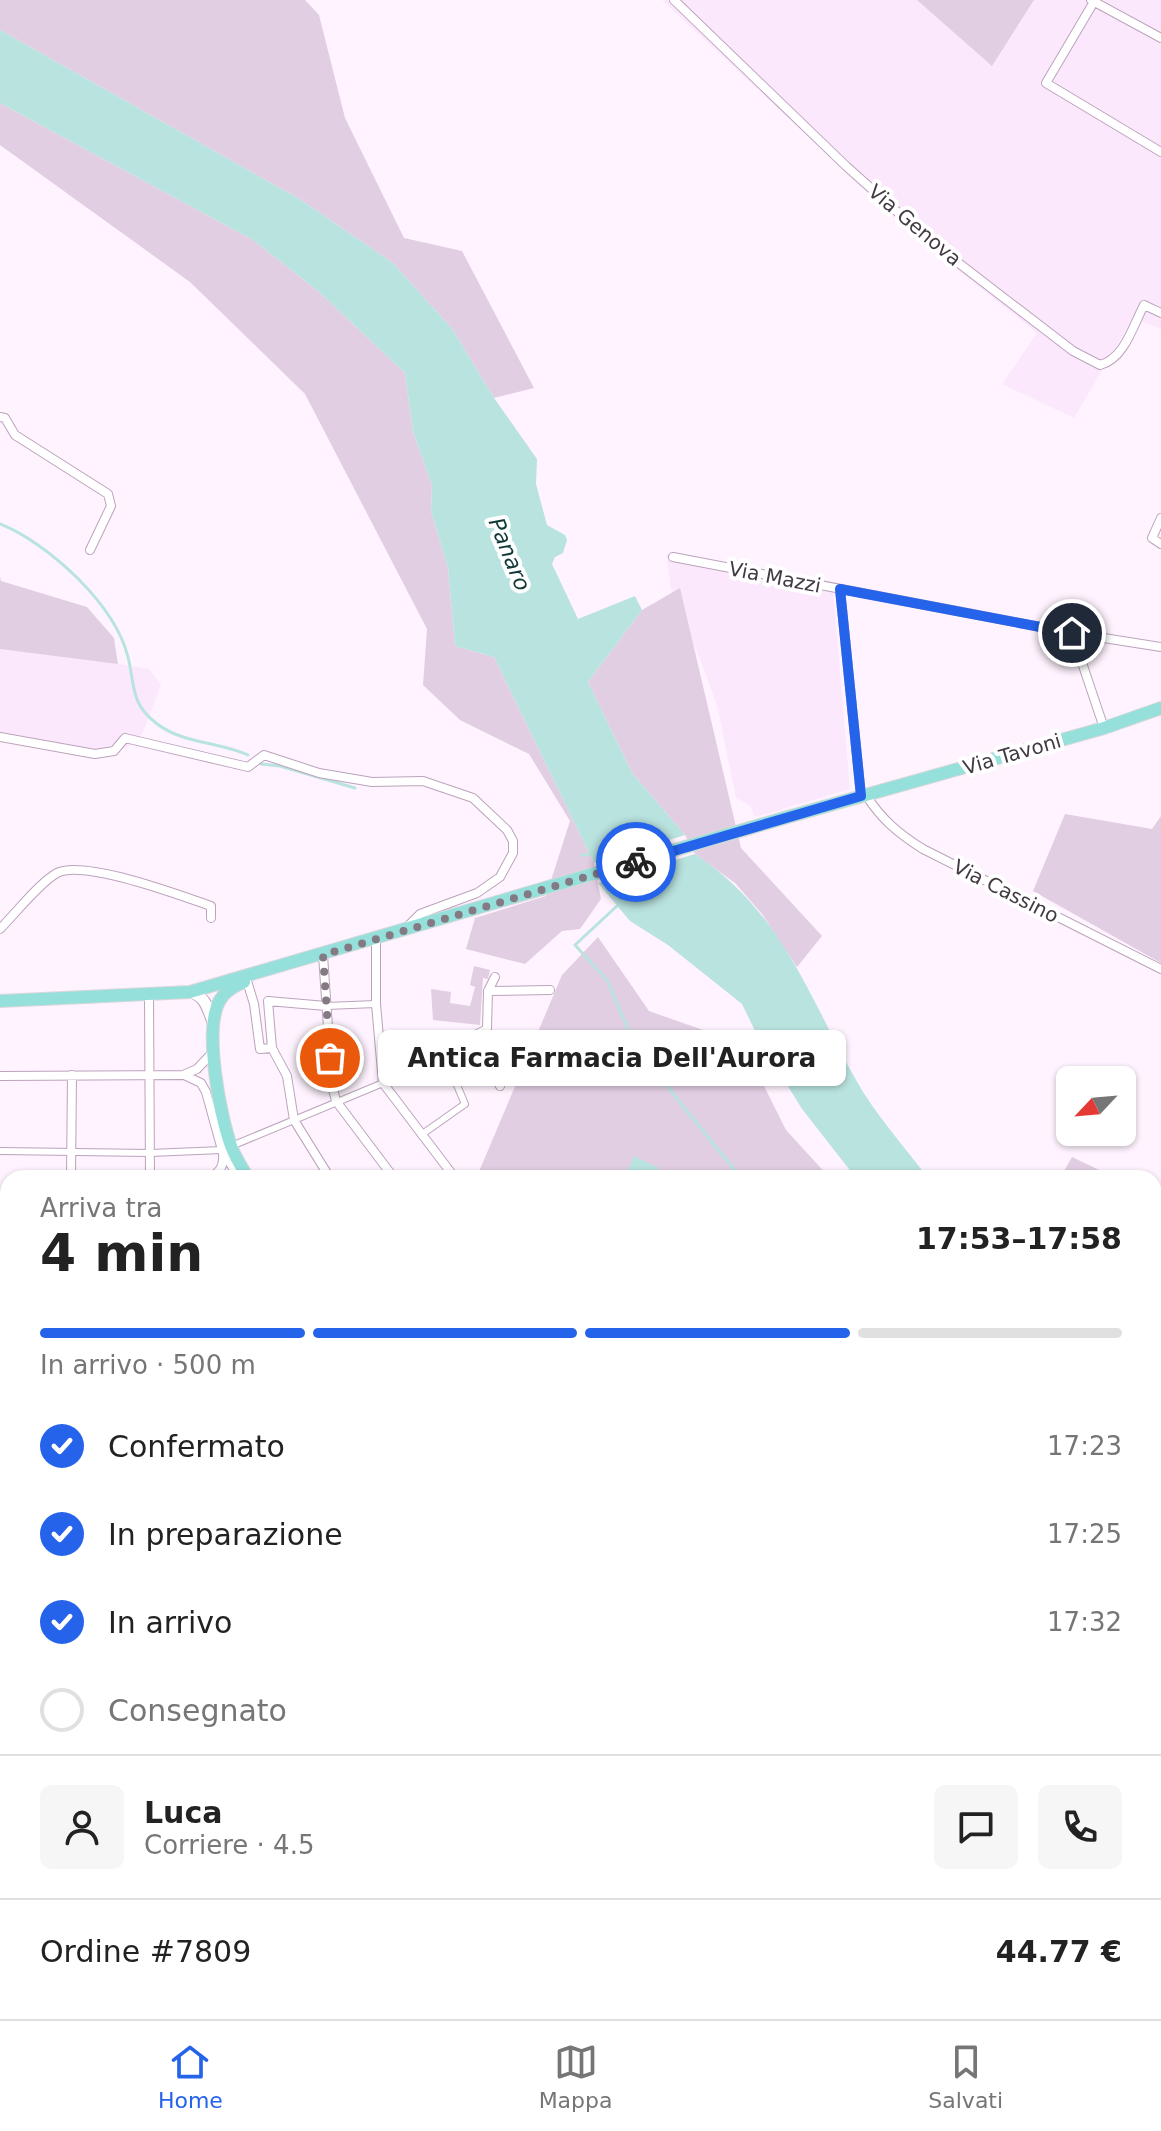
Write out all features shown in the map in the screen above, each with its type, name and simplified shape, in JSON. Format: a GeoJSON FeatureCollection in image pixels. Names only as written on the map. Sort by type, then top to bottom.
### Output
{"type":"FeatureCollection","features":[{"type":"Feature","properties":{"kind":"main road","name":"Via Tavoni"},"geometry":{"type":"LineString","coordinates":[[0,1001],[190,992],[863,795],[1104,728],[1161,708]]}},
{"type":"Feature","properties":{"kind":"main road"},"geometry":{"type":"LineString","coordinates":[[242,1170],[227,1149],[218,1091],[213,1022],[223,995],[259,973]]}},
{"type":"Feature","properties":{"kind":"main road"},"geometry":{"type":"LineString","coordinates":[[190,992],[203,999],[213,1022]]}},
{"type":"Feature","properties":{"kind":"street","name":"Via Genova"},"geometry":{"type":"LineString","coordinates":[[674,0],[846,166],[930,241],[1073,351],[1100,365],[1110,363],[1119,355],[1144,305],[1161,313]]}},
{"type":"Feature","properties":{"kind":"street"},"geometry":{"type":"LineString","coordinates":[[1161,38],[1093,1],[1046,83],[1161,152]]}},
{"type":"Feature","properties":{"kind":"street"},"geometry":{"type":"LineString","coordinates":[[0,417],[5,418],[15,435],[108,494],[111,506],[90,550]]}},
{"type":"Feature","properties":{"kind":"street"},"geometry":{"type":"LineString","coordinates":[[1161,518],[1152,538],[1161,544]]}},
{"type":"Feature","properties":{"kind":"street","name":"Via Mazzi"},"geometry":{"type":"LineString","coordinates":[[673,557],[1161,647]]}},
{"type":"Feature","properties":{"kind":"street"},"geometry":{"type":"LineString","coordinates":[[840,589],[863,795]]}},
{"type":"Feature","properties":{"kind":"street"},"geometry":{"type":"LineString","coordinates":[[1072,633],[1104,728]]}},
{"type":"Feature","properties":{"kind":"street"},"geometry":{"type":"LineString","coordinates":[[0,737],[95,754],[114,751],[125,738],[248,767],[264,755],[319,773],[372,782],[423,781],[473,798],[507,830],[513,841],[513,853],[500,877],[477,893],[420,914],[403,931]]}},
{"type":"Feature","properties":{"kind":"street","name":"Via Cassino"},"geometry":{"type":"LineString","coordinates":[[863,795],[897,833],[923,849],[1161,969]]}},
{"type":"Feature","properties":{"kind":"street"},"geometry":{"type":"LineString","coordinates":[[0,929],[55,874],[70,868],[142,884],[211,906],[211,918]]}},
{"type":"Feature","properties":{"kind":"street"},"geometry":{"type":"LineString","coordinates":[[376,939],[376,1004],[383,1083],[449,1170]]}},
{"type":"Feature","properties":{"kind":"street"},"geometry":{"type":"LineString","coordinates":[[323,955],[332,1085],[336,1101],[388,1170]]}},
{"type":"Feature","properties":{"kind":"street"},"geometry":{"type":"LineString","coordinates":[[495,977],[488,991],[487,1028],[482,1042],[500,1086]]}},
{"type":"Feature","properties":{"kind":"street"},"geometry":{"type":"LineString","coordinates":[[247,981],[254,1004],[260,1049],[272,1048]]}},
{"type":"Feature","properties":{"kind":"street"},"geometry":{"type":"LineString","coordinates":[[488,991],[550,990]]}},
{"type":"Feature","properties":{"kind":"street"},"geometry":{"type":"LineString","coordinates":[[149,995],[150,1170]]}},
{"type":"Feature","properties":{"kind":"street"},"geometry":{"type":"LineString","coordinates":[[325,1170],[294,1120],[287,1076],[272,1048],[268,1001],[326,1006],[376,1004]]}},
{"type":"Feature","properties":{"kind":"street"},"geometry":{"type":"LineString","coordinates":[[427,1058],[487,1028]]}},
{"type":"Feature","properties":{"kind":"street"},"geometry":{"type":"LineString","coordinates":[[421,1135],[465,1104],[442,1050]]}},
{"type":"Feature","properties":{"kind":"street"},"geometry":{"type":"LineString","coordinates":[[0,1076],[183,1075],[197,1069],[214,1052]]}},
{"type":"Feature","properties":{"kind":"street"},"geometry":{"type":"LineString","coordinates":[[71,1170],[72,1075]]}},
{"type":"Feature","properties":{"kind":"street"},"geometry":{"type":"LineString","coordinates":[[183,1075],[201,1083],[206,1092],[236,1170]]}},
{"type":"Feature","properties":{"kind":"street"},"geometry":{"type":"LineString","coordinates":[[0,1151],[150,1153],[227,1149],[383,1083]]}},
{"type":"Feature","properties":{"kind":"street"},"geometry":{"type":"LineString","coordinates":[[221,1170],[227,1149]]}},
{"type":"Feature","properties":{"kind":"shaded area"},"geometry":{"type":"Polygon","coordinates":[[[0,0],[305,0],[319,15],[345,118],[404,238],[462,251],[534,388],[494,398],[453,330],[393,263],[301,200],[0,30],[0,0]]]}},
{"type":"Feature","properties":{"kind":"shaded area"},"geometry":{"type":"Polygon","coordinates":[[[662,0],[917,0],[992,65],[1034,0],[1161,0],[1161,329],[1133,318],[1074,418],[1002,384],[1037,333],[908,230],[662,0]]]}},
{"type":"Feature","properties":{"kind":"shaded area"},"geometry":{"type":"Polygon","coordinates":[[[917,0],[1034,0],[992,66],[917,0]]]}},
{"type":"Feature","properties":{"kind":"shaded area"},"geometry":{"type":"Polygon","coordinates":[[[0,103],[253,240],[318,291],[405,373],[413,432],[432,485],[431,511],[448,568],[455,646],[494,657],[594,863],[601,899],[580,929],[562,931],[525,964],[466,949],[475,918],[546,896],[570,821],[529,754],[460,720],[423,685],[427,629],[305,394],[190,282],[0,145],[0,103]]]}},
{"type":"Feature","properties":{"kind":"shaded area"},"geometry":{"type":"Polygon","coordinates":[[[666,554],[833,591],[850,789],[755,817],[750,806],[736,798],[717,705],[697,651],[683,628],[671,588],[666,554]]]}},
{"type":"Feature","properties":{"kind":"shaded area"},"geometry":{"type":"Polygon","coordinates":[[[0,577],[1,581],[87,607],[114,638],[118,664],[0,649],[0,577]]]}},
{"type":"Feature","properties":{"kind":"shaded area"},"geometry":{"type":"Polygon","coordinates":[[[680,588],[741,848],[822,936],[797,967],[762,914],[735,883],[695,854],[685,835],[632,773],[588,682],[642,610],[680,588]]]}},
{"type":"Feature","properties":{"kind":"shaded area"},"geometry":{"type":"Polygon","coordinates":[[[0,649],[149,669],[161,685],[144,730],[136,742],[115,753],[0,732],[0,649]]]}},
{"type":"Feature","properties":{"kind":"shaded area"},"geometry":{"type":"Polygon","coordinates":[[[1065,814],[1152,829],[1161,816],[1161,963],[1033,891],[1065,814]]]}},
{"type":"Feature","properties":{"kind":"shaded area"},"geometry":{"type":"Polygon","coordinates":[[[598,937],[649,1011],[723,1037],[760,1078],[786,1130],[823,1170],[480,1170],[562,975],[598,937]]]}},
{"type":"Feature","properties":{"kind":"shaded area"},"geometry":{"type":"Polygon","coordinates":[[[474,966],[490,970],[488,979],[483,978],[480,1025],[433,1020],[431,989],[451,992],[450,1003],[470,1006],[475,987],[470,985],[474,966]]]}},
{"type":"Feature","properties":{"kind":"shaded area"},"geometry":{"type":"Polygon","coordinates":[[[1072,1157],[1099,1170],[1065,1170],[1072,1157]]]}},
{"type":"Feature","properties":{"kind":"water","name":"Panaro"},"geometry":{"type":"Polygon","coordinates":[[[0,30],[301,200],[393,263],[453,330],[494,398],[537,459],[536,484],[547,525],[565,535],[567,540],[563,553],[555,557],[552,564],[578,619],[635,596],[642,610],[588,682],[632,773],[685,835],[594,863],[494,657],[455,646],[448,568],[431,511],[432,485],[413,432],[405,373],[318,291],[253,240],[0,103],[0,30]]]}},
{"type":"Feature","properties":{"kind":"water"},"geometry":{"type":"Polygon","coordinates":[[[695,854],[725,877],[750,902],[790,956],[864,1093],[922,1170],[850,1170],[802,1109],[760,1041],[742,1004],[668,945],[630,921],[598,883],[695,854]]]}},
{"type":"Feature","properties":{"kind":"water"},"geometry":{"type":"Polygon","coordinates":[[[634,1156],[659,1168],[658,1170],[628,1170],[634,1156]]]}},
{"type":"Feature","properties":{"kind":"waterway"},"geometry":{"type":"LineString","coordinates":[[0,524],[19,533],[59,561],[95,597],[121,637],[135,693],[148,716],[177,735],[248,755]]}},
{"type":"Feature","properties":{"kind":"waterway"},"geometry":{"type":"LineString","coordinates":[[261,764],[280,766],[355,788]]}},
{"type":"Feature","properties":{"kind":"waterway"},"geometry":{"type":"LineString","coordinates":[[582,855],[593,854]]}},
{"type":"Feature","properties":{"kind":"waterway"},"geometry":{"type":"LineString","coordinates":[[618,905],[575,945],[607,980],[636,1048],[735,1170]]}},
{"type":"Feature","properties":{"kind":"tunnel"},"geometry":{"type":"LineString","coordinates":[[410,1065],[427,1058]]}},
{"type":"Feature","properties":{"kind":"way so far"},"geometry":{"type":"LineString","coordinates":[[330,1058],[323,955],[636,862]]}},
{"type":"Feature","properties":{"kind":"place","name":"Antica Farmacia Dell'Aurora"},"geometry":{"type":"Point","coordinates":[330,1058]}},
{"type":"Feature","properties":{"kind":"route"},"geometry":{"type":"LineString","coordinates":[[636,862],[861,796],[840,589],[1072,633]]}}]}
